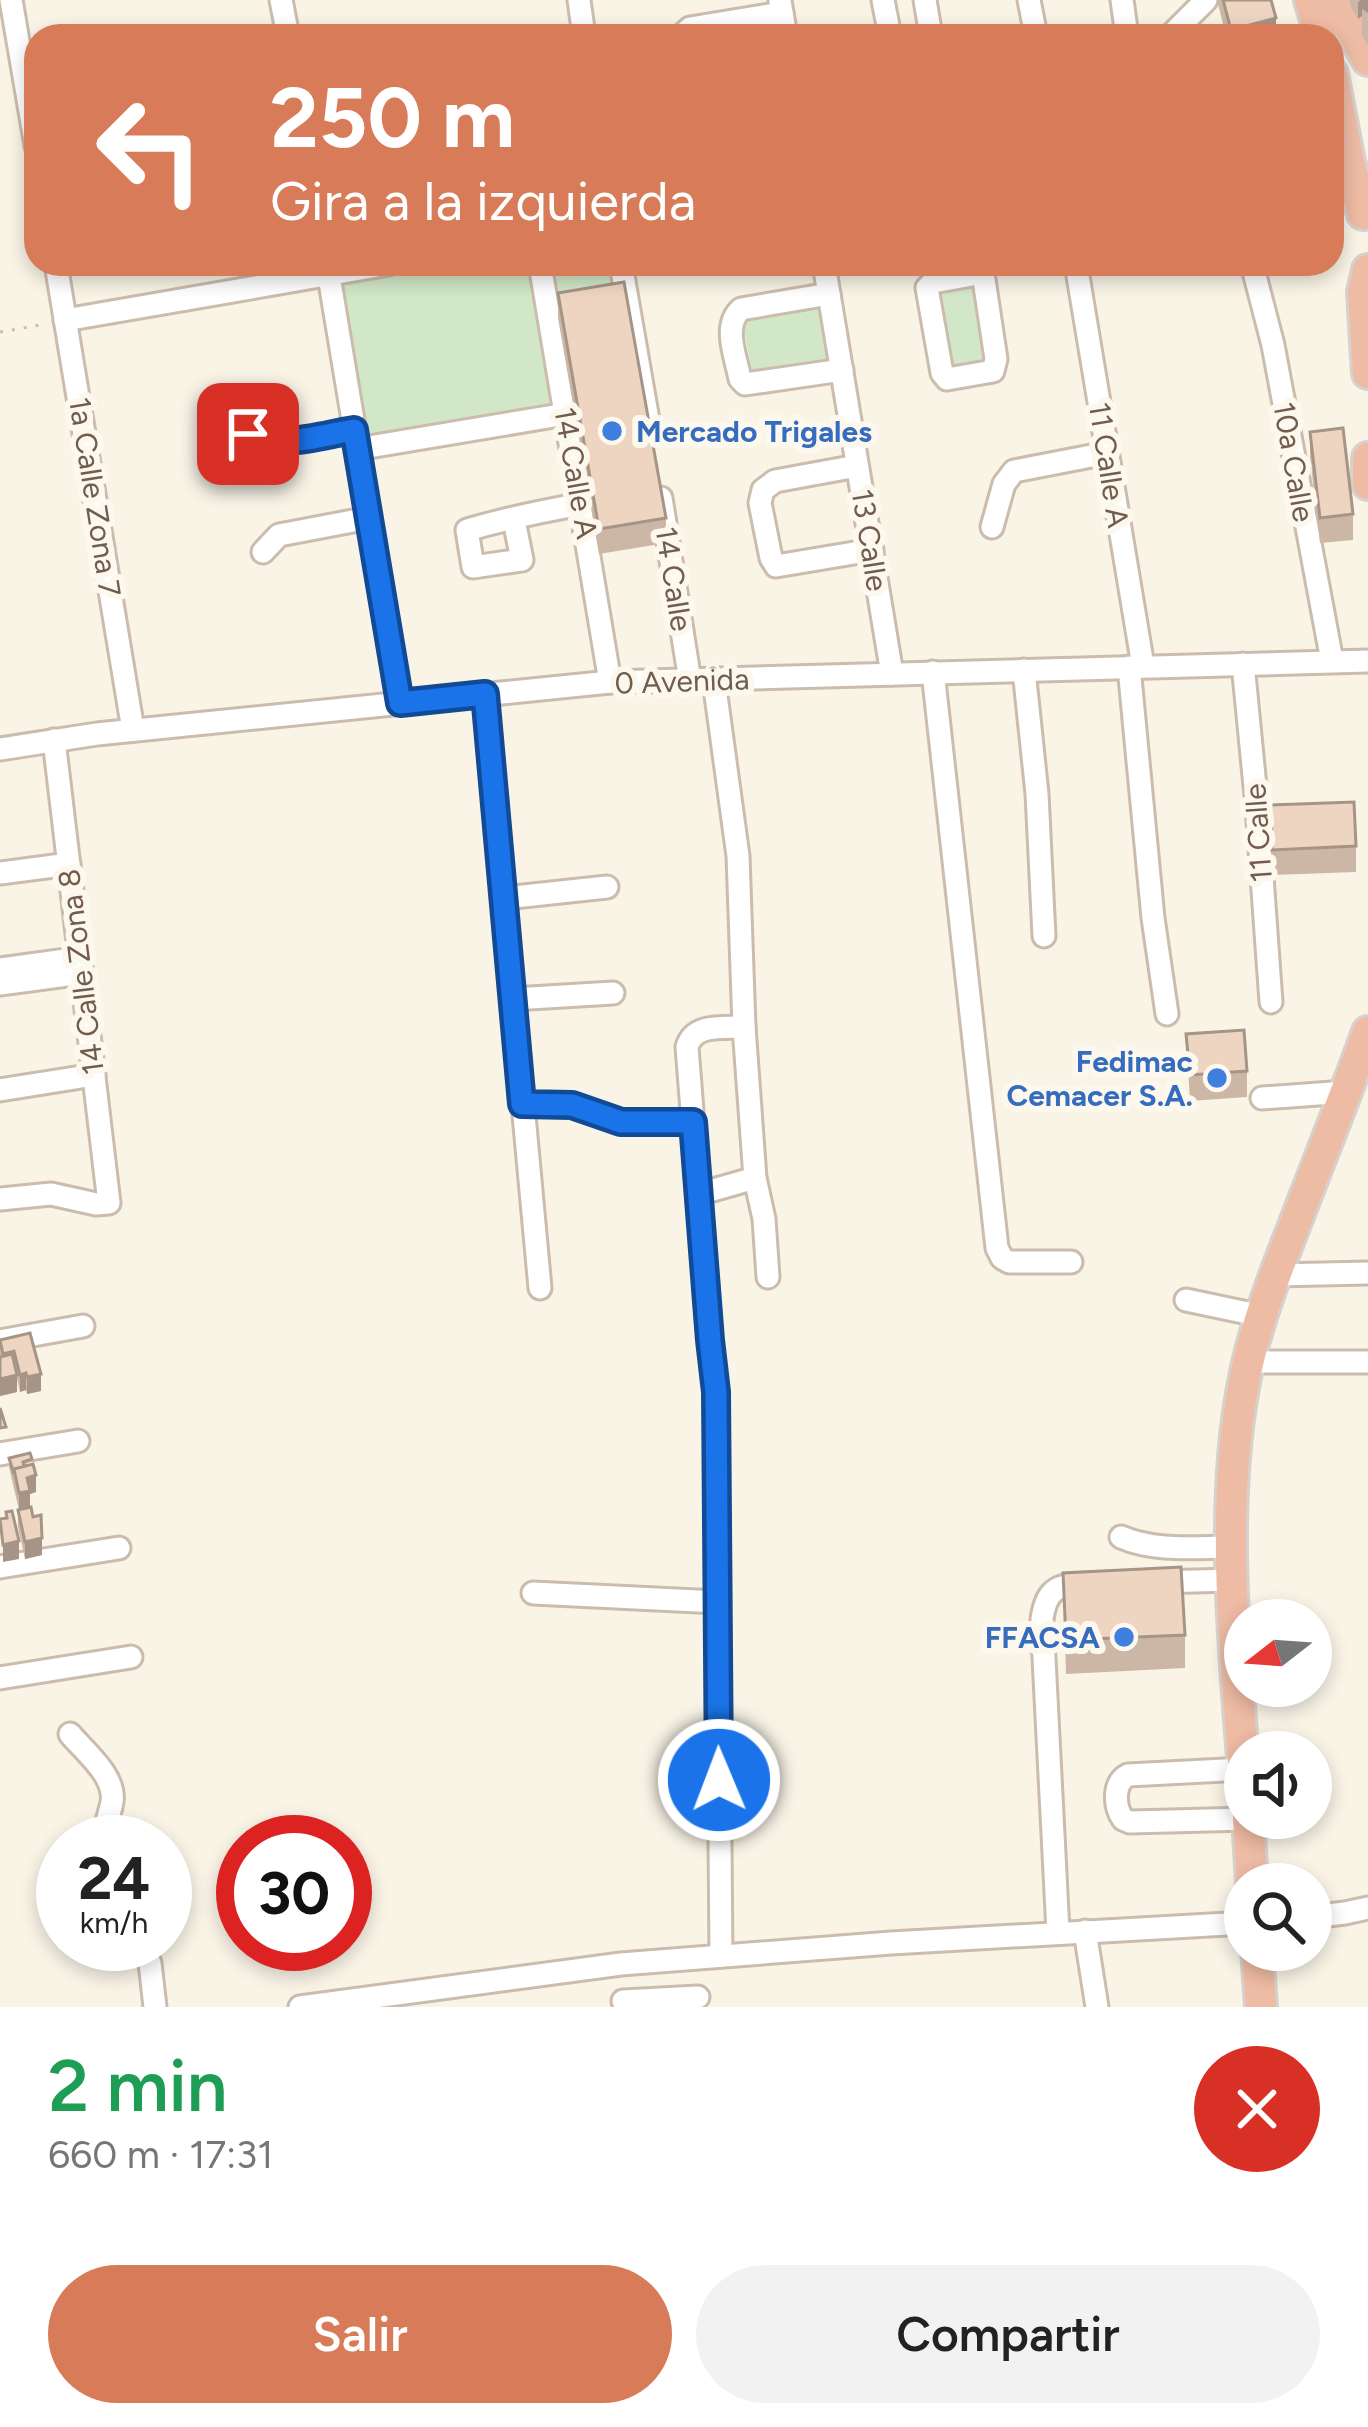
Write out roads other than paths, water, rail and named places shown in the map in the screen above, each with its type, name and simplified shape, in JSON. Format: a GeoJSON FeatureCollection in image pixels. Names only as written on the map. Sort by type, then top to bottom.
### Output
{"type":"FeatureCollection","features":[{"type":"Feature","properties":{"kind":"highway"},"geometry":{"type":"LineString","coordinates":[[1334,0],[1368,60]]}},
{"type":"Feature","properties":{"kind":"highway"},"geometry":{"type":"LineString","coordinates":[[1344,140],[1366,208],[1362,241],[1368,265],[1363,292],[1368,373]]}},
{"type":"Feature","properties":{"kind":"highway"},"geometry":{"type":"LineString","coordinates":[[1368,458],[1368,484]]}},
{"type":"Feature","properties":{"kind":"highway"},"geometry":{"type":"LineString","coordinates":[[1242,1731],[1232,1546],[1235,1437],[1248,1362],[1275,1275],[1368,1032]]}},
{"type":"Feature","properties":{"kind":"highway"},"geometry":{"type":"LineString","coordinates":[[1258,1971],[1261,2007]]}},
{"type":"Feature","properties":{"kind":"street"},"geometry":{"type":"LineString","coordinates":[[11,0],[24,76]]}},
{"type":"Feature","properties":{"kind":"street"},"geometry":{"type":"LineString","coordinates":[[1187,24],[1206,0]]}},
{"type":"Feature","properties":{"kind":"street"},"geometry":{"type":"LineString","coordinates":[[721,24],[783,16]]}},
{"type":"Feature","properties":{"kind":"street","name":"1a Calle Zona 7"},"geometry":{"type":"LineString","coordinates":[[58,276],[133,730]]}},
{"type":"Feature","properties":{"kind":"street"},"geometry":{"type":"LineString","coordinates":[[65,320],[292,276]]}},
{"type":"Feature","properties":{"kind":"street"},"geometry":{"type":"LineString","coordinates":[[329,276],[400,703]]}},
{"type":"Feature","properties":{"kind":"street","name":"14 Calle A"},"geometry":{"type":"LineString","coordinates":[[542,276],[610,682]]}},
{"type":"Feature","properties":{"kind":"street"},"geometry":{"type":"LineString","coordinates":[[623,276],[652,442]]}},
{"type":"Feature","properties":{"kind":"street","name":"13 Calle"},"geometry":{"type":"LineString","coordinates":[[826,276],[892,674]]}},
{"type":"Feature","properties":{"kind":"street"},"geometry":{"type":"LineString","coordinates":[[955,276],[934,282],[927,290],[947,380],[995,369],[983,276]]}},
{"type":"Feature","properties":{"kind":"street","name":"11 Calle A"},"geometry":{"type":"LineString","coordinates":[[1078,276],[1136,667],[1153,918],[1167,1014]]}},
{"type":"Feature","properties":{"kind":"street","name":"10a Calle"},"geometry":{"type":"LineString","coordinates":[[1255,276],[1332,661]]}},
{"type":"Feature","properties":{"kind":"street"},"geometry":{"type":"LineString","coordinates":[[829,294],[745,308],[735,314],[730,327],[743,383],[748,385],[842,370]]}},
{"type":"Feature","properties":{"kind":"street"},"geometry":{"type":"LineString","coordinates":[[248,434],[273,441],[356,440],[566,414]]}},
{"type":"Feature","properties":{"kind":"street"},"geometry":{"type":"LineString","coordinates":[[992,527],[1008,477],[1022,468],[1107,453]]}},
{"type":"Feature","properties":{"kind":"street"},"geometry":{"type":"LineString","coordinates":[[857,466],[775,481],[763,490],[761,507],[776,566],[872,550]]}},
{"type":"Feature","properties":{"kind":"street","name":"14 Calle"},"geometry":{"type":"LineString","coordinates":[[659,487],[690,681]]}},
{"type":"Feature","properties":{"kind":"street"},"geometry":{"type":"LineString","coordinates":[[514,520],[521,560],[473,567],[467,530],[582,504]]}},
{"type":"Feature","properties":{"kind":"street"},"geometry":{"type":"LineString","coordinates":[[263,552],[279,535],[369,518]]}},
{"type":"Feature","properties":{"kind":"street","name":"0 Avenida"},"geometry":{"type":"LineString","coordinates":[[1,744],[610,682],[1368,661]]}},
{"type":"Feature","properties":{"kind":"street","name":"11 Calle"},"geometry":{"type":"LineString","coordinates":[[1243,664],[1270,1002]]}},
{"type":"Feature","properties":{"kind":"street"},"geometry":{"type":"LineString","coordinates":[[1024,670],[1037,794],[1044,936]]}},
{"type":"Feature","properties":{"kind":"street"},"geometry":{"type":"LineString","coordinates":[[933,672],[997,1248],[1010,1262],[1071,1262]]}},
{"type":"Feature","properties":{"kind":"street"},"geometry":{"type":"LineString","coordinates":[[714,681],[737,842],[744,1027],[767,1277]]}},
{"type":"Feature","properties":{"kind":"street"},"geometry":{"type":"LineString","coordinates":[[485,694],[540,1288]]}},
{"type":"Feature","properties":{"kind":"street","name":"14 Calle Zona 8"},"geometry":{"type":"LineString","coordinates":[[0,1199],[51,1194],[109,1203],[54,740]]}},
{"type":"Feature","properties":{"kind":"street"},"geometry":{"type":"LineString","coordinates":[[0,859],[68,856]]}},
{"type":"Feature","properties":{"kind":"street"},"geometry":{"type":"LineString","coordinates":[[0,873],[68,856]]}},
{"type":"Feature","properties":{"kind":"street"},"geometry":{"type":"LineString","coordinates":[[504,898],[607,887]]}},
{"type":"Feature","properties":{"kind":"street"},"geometry":{"type":"LineString","coordinates":[[0,969],[81,966]]}},
{"type":"Feature","properties":{"kind":"street"},"geometry":{"type":"LineString","coordinates":[[0,984],[81,966]]}},
{"type":"Feature","properties":{"kind":"street"},"geometry":{"type":"LineString","coordinates":[[513,999],[613,993]]}},
{"type":"Feature","properties":{"kind":"street"},"geometry":{"type":"LineString","coordinates":[[621,1964],[624,2004],[698,2002],[710,1957],[718,1602],[716,1392],[687,1056],[689,1039],[698,1031],[744,1027]]}},
{"type":"Feature","properties":{"kind":"street"},"geometry":{"type":"LineString","coordinates":[[0,1090],[94,1075]]}},
{"type":"Feature","properties":{"kind":"street"},"geometry":{"type":"LineString","coordinates":[[1262,1098],[1346,1093]]}},
{"type":"Feature","properties":{"kind":"street"},"geometry":{"type":"LineString","coordinates":[[522,1104],[572,1105],[621,1122],[693,1122]]}},
{"type":"Feature","properties":{"kind":"street"},"geometry":{"type":"LineString","coordinates":[[699,1195],[755,1178]]}},
{"type":"Feature","properties":{"kind":"street"},"geometry":{"type":"LineString","coordinates":[[1275,1275],[1368,1273]]}},
{"type":"Feature","properties":{"kind":"street"},"geometry":{"type":"LineString","coordinates":[[1186,1300],[1262,1316]]}},
{"type":"Feature","properties":{"kind":"street"},"geometry":{"type":"LineString","coordinates":[[0,1341],[83,1326]]}},
{"type":"Feature","properties":{"kind":"street"},"geometry":{"type":"LineString","coordinates":[[1248,1362],[1368,1362]]}},
{"type":"Feature","properties":{"kind":"street"},"geometry":{"type":"LineString","coordinates":[[0,1454],[78,1441]]}},
{"type":"Feature","properties":{"kind":"street"},"geometry":{"type":"LineString","coordinates":[[1121,1537],[1170,1548],[1232,1546]]}},
{"type":"Feature","properties":{"kind":"street"},"geometry":{"type":"LineString","coordinates":[[0,1567],[119,1548]]}},
{"type":"Feature","properties":{"kind":"street"},"geometry":{"type":"LineString","coordinates":[[1058,1932],[1042,1619],[1047,1597],[1062,1586],[1233,1580]]}},
{"type":"Feature","properties":{"kind":"street"},"geometry":{"type":"LineString","coordinates":[[533,1593],[718,1602]]}},
{"type":"Feature","properties":{"kind":"street"},"geometry":{"type":"LineString","coordinates":[[0,1678],[131,1657]]}},
{"type":"Feature","properties":{"kind":"street"},"geometry":{"type":"LineString","coordinates":[[70,1734],[105,1775],[112,1804],[108,1815]]}},
{"type":"Feature","properties":{"kind":"street"},"geometry":{"type":"LineString","coordinates":[[1224,1770],[1128,1775],[1118,1786],[1118,1809],[1130,1822],[1224,1819]]}},
{"type":"Feature","properties":{"kind":"street"},"geometry":{"type":"LineString","coordinates":[[1332,1915],[1368,1908]]}},
{"type":"Feature","properties":{"kind":"street"},"geometry":{"type":"LineString","coordinates":[[300,2007],[621,1964],[1224,1924]]}},
{"type":"Feature","properties":{"kind":"street"},"geometry":{"type":"LineString","coordinates":[[1085,1931],[1097,2007]]}},
{"type":"Feature","properties":{"kind":"street"},"geometry":{"type":"LineString","coordinates":[[151,1971],[155,2007]]}},
{"type":"Feature","properties":{"kind":"place","name":"Mercado Trigales"},"geometry":{"type":"Point","coordinates":[612,431]}},
{"type":"Feature","properties":{"kind":"place","name":"Fedimac Cemacer S.A."},"geometry":{"type":"Point","coordinates":[1217,1078]}},
{"type":"Feature","properties":{"kind":"place","name":"FFACSA"},"geometry":{"type":"Point","coordinates":[1124,1637]}}]}
